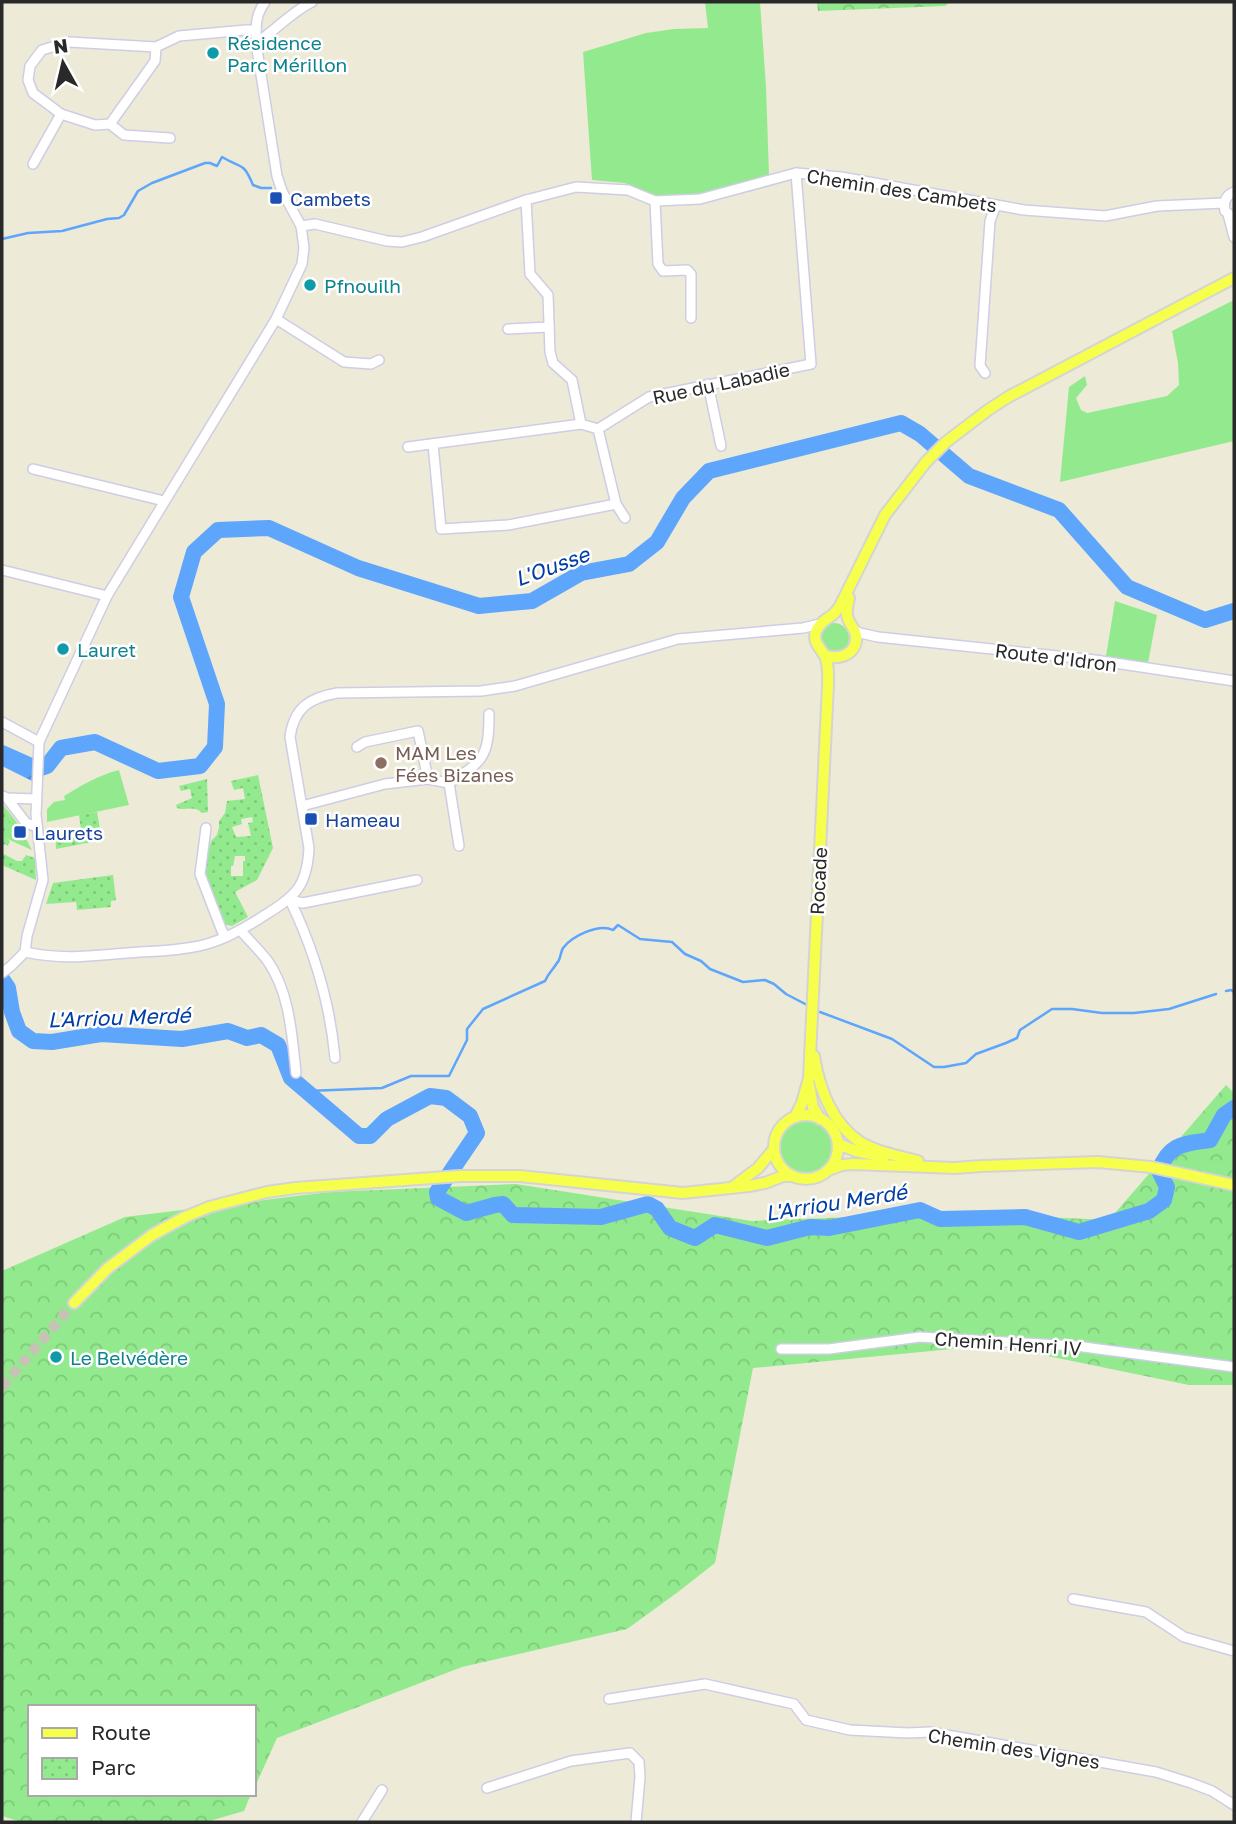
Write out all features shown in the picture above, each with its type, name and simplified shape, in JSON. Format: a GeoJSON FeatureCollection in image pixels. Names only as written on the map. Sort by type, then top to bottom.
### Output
{"type":"FeatureCollection","features":[{"type":"Feature","properties":{"kind":"main road"},"geometry":{"type":"LineString","coordinates":[[832,618],[885,515],[926,462],[943,445],[1008,397],[1234,278]]}},
{"type":"Feature","properties":{"kind":"main road"},"geometry":{"type":"LineString","coordinates":[[825,655],[837,658],[849,653],[853,648],[855,642],[847,609],[856,575]]}},
{"type":"Feature","properties":{"kind":"main road"},"geometry":{"type":"LineString","coordinates":[[828,685],[825,655],[815,637],[820,624],[838,618],[851,626]]}},
{"type":"Feature","properties":{"kind":"main road"},"geometry":{"type":"LineString","coordinates":[[828,685],[837,658]]}},
{"type":"Feature","properties":{"kind":"main road","name":"Rocade"},"geometry":{"type":"LineString","coordinates":[[808,1078],[828,685]]}},
{"type":"Feature","properties":{"kind":"main road"},"geometry":{"type":"LineString","coordinates":[[811,1033],[821,1087],[829,1106],[842,1125],[859,1141],[877,1150],[918,1161]]}},
{"type":"Feature","properties":{"kind":"main road"},"geometry":{"type":"LineString","coordinates":[[795,1117],[802,1104],[808,1078]]}},
{"type":"Feature","properties":{"kind":"main road"},"geometry":{"type":"LineString","coordinates":[[808,1078],[813,1107],[820,1119]]}},
{"type":"Feature","properties":{"kind":"main road"},"geometry":{"type":"LineString","coordinates":[[803,1115],[820,1119],[835,1133],[837,1153],[834,1162],[820,1176],[801,1179],[783,1169],[777,1160],[774,1149],[777,1133],[795,1117],[803,1115]]}},
{"type":"Feature","properties":{"kind":"main road"},"geometry":{"type":"LineString","coordinates":[[838,1144],[867,1154],[981,1166],[1098,1162],[1151,1167],[1234,1185]]}},
{"type":"Feature","properties":{"kind":"main road"},"geometry":{"type":"LineString","coordinates":[[732,1188],[758,1168],[774,1149]]}},
{"type":"Feature","properties":{"kind":"main road"},"geometry":{"type":"LineString","coordinates":[[828,1170],[853,1164],[929,1168],[981,1166]]}},
{"type":"Feature","properties":{"kind":"main road"},"geometry":{"type":"LineString","coordinates":[[74,1303],[131,1249],[169,1225],[209,1207],[246,1196],[295,1188],[460,1176],[520,1176],[683,1193],[765,1183],[792,1175]]}},
{"type":"Feature","properties":{"kind":"street"},"geometry":{"type":"LineString","coordinates":[[2,973],[12,967],[25,952],[43,880],[36,799],[39,742],[107,596],[276,319],[302,264],[304,248],[301,226],[277,176],[256,43],[256,22],[259,10],[265,2]]}},
{"type":"Feature","properties":{"kind":"street"},"geometry":{"type":"LineString","coordinates":[[256,43],[267,37],[289,16],[312,2]]}},
{"type":"Feature","properties":{"kind":"street"},"geometry":{"type":"LineString","coordinates":[[170,138],[124,135],[110,124],[95,124],[61,114],[33,93],[27,80],[30,66],[42,50],[69,42],[156,47],[179,36],[256,30]]}},
{"type":"Feature","properties":{"kind":"street"},"geometry":{"type":"LineString","coordinates":[[110,124],[155,61],[156,47]]}},
{"type":"Feature","properties":{"kind":"street"},"geometry":{"type":"LineString","coordinates":[[33,164],[61,114]]}},
{"type":"Feature","properties":{"kind":"street","name":"Chemin des Cambets"},"geometry":{"type":"LineString","coordinates":[[301,226],[315,224],[402,242],[576,187],[628,190],[655,201],[700,199],[796,173],[841,177],[1024,210],[1105,216],[1157,206],[1224,203]]}},
{"type":"Feature","properties":{"kind":"street","name":"Rue du Labadie"},"geometry":{"type":"LineString","coordinates":[[598,429],[649,397],[811,364],[796,173]]}},
{"type":"Feature","properties":{"kind":"street"},"geometry":{"type":"LineString","coordinates":[[1234,192],[1228,195],[1224,203],[1231,216],[1234,237]]}},
{"type":"Feature","properties":{"kind":"street"},"geometry":{"type":"LineString","coordinates":[[526,201],[530,274],[548,295],[550,352],[553,363],[572,380],[581,424]]}},
{"type":"Feature","properties":{"kind":"street"},"geometry":{"type":"LineString","coordinates":[[655,201],[658,264],[663,271],[687,270],[691,274],[691,318]]}},
{"type":"Feature","properties":{"kind":"street"},"geometry":{"type":"LineString","coordinates":[[985,373],[980,366],[990,221],[996,205]]}},
{"type":"Feature","properties":{"kind":"street"},"geometry":{"type":"LineString","coordinates":[[276,319],[344,362],[371,364],[379,360]]}},
{"type":"Feature","properties":{"kind":"street"},"geometry":{"type":"LineString","coordinates":[[508,329],[549,327]]}},
{"type":"Feature","properties":{"kind":"street"},"geometry":{"type":"LineString","coordinates":[[708,384],[721,446]]}},
{"type":"Feature","properties":{"kind":"street"},"geometry":{"type":"LineString","coordinates":[[408,447],[581,424],[598,429],[616,504],[625,518]]}},
{"type":"Feature","properties":{"kind":"street"},"geometry":{"type":"LineString","coordinates":[[433,444],[440,529],[508,525],[616,504]]}},
{"type":"Feature","properties":{"kind":"street"},"geometry":{"type":"LineString","coordinates":[[33,469],[164,500]]}},
{"type":"Feature","properties":{"kind":"street"},"geometry":{"type":"LineString","coordinates":[[2,570],[107,596]]}},
{"type":"Feature","properties":{"kind":"street"},"geometry":{"type":"LineString","coordinates":[[25,952],[75,958],[207,944],[241,931],[290,900],[303,882],[309,861],[309,848],[290,737],[292,724],[314,698],[337,693],[481,691],[515,686],[678,639],[793,629],[820,624]]}},
{"type":"Feature","properties":{"kind":"street","name":"Route d'Idron"},"geometry":{"type":"LineString","coordinates":[[851,626],[860,633],[878,637],[1084,659],[1234,681]]}},
{"type":"Feature","properties":{"kind":"street"},"geometry":{"type":"LineString","coordinates":[[793,629],[810,636],[816,643]]}},
{"type":"Feature","properties":{"kind":"street","name":"Route d'Idron"},"geometry":{"type":"LineString","coordinates":[[853,648],[861,642],[878,637]]}},
{"type":"Feature","properties":{"kind":"street"},"geometry":{"type":"LineString","coordinates":[[302,806],[384,784],[428,779],[449,783],[484,757],[489,740],[489,714]]}},
{"type":"Feature","properties":{"kind":"street"},"geometry":{"type":"LineString","coordinates":[[2,722],[39,742]]}},
{"type":"Feature","properties":{"kind":"street"},"geometry":{"type":"LineString","coordinates":[[357,747],[365,742],[418,731],[428,779]]}},
{"type":"Feature","properties":{"kind":"street"},"geometry":{"type":"LineString","coordinates":[[449,783],[459,846]]}},
{"type":"Feature","properties":{"kind":"street"},"geometry":{"type":"LineString","coordinates":[[4,796],[36,799]]}},
{"type":"Feature","properties":{"kind":"street"},"geometry":{"type":"LineString","coordinates":[[4,796],[26,822],[37,827]]}},
{"type":"Feature","properties":{"kind":"street"},"geometry":{"type":"LineString","coordinates":[[205,828],[200,874],[226,937]]}},
{"type":"Feature","properties":{"kind":"street"},"geometry":{"type":"LineString","coordinates":[[290,900],[303,903],[417,880]]}},
{"type":"Feature","properties":{"kind":"street"},"geometry":{"type":"LineString","coordinates":[[290,900],[302,925],[320,978],[332,1029],[335,1058]]}},
{"type":"Feature","properties":{"kind":"street"},"geometry":{"type":"LineString","coordinates":[[241,931],[267,961],[278,982],[291,1028],[296,1073]]}},
{"type":"Feature","properties":{"kind":"street","name":"Chemin Henri IV"},"geometry":{"type":"LineString","coordinates":[[781,1349],[829,1349],[920,1337],[1076,1346],[1234,1367]]}},
{"type":"Feature","properties":{"kind":"street"},"geometry":{"type":"LineString","coordinates":[[1073,1599],[1146,1612],[1184,1637],[1234,1651]]}},
{"type":"Feature","properties":{"kind":"street","name":"Chemin des Vignes"},"geometry":{"type":"LineString","coordinates":[[609,1699],[705,1684],[794,1704],[806,1720],[850,1730],[930,1732],[1156,1772],[1212,1791],[1234,1805]]}},
{"type":"Feature","properties":{"kind":"street"},"geometry":{"type":"LineString","coordinates":[[487,1788],[571,1761],[630,1753],[639,1762],[636,1822]]}},
{"type":"Feature","properties":{"kind":"street"},"geometry":{"type":"LineString","coordinates":[[362,1822],[382,1790]]}},
{"type":"Feature","properties":{"kind":"green space"},"geometry":{"type":"Polygon","coordinates":[[[705,2],[760,2],[769,175],[703,195],[653,198],[625,183],[592,180],[583,52],[646,33],[708,28],[705,2]]]}},
{"type":"Feature","properties":{"kind":"green space"},"geometry":{"type":"Polygon","coordinates":[[[817,2],[950,2],[945,6],[818,11],[817,2]]]}},
{"type":"Feature","properties":{"kind":"green space"},"geometry":{"type":"Polygon","coordinates":[[[1234,300],[1234,441],[1060,482],[1069,387],[1085,376],[1087,385],[1076,398],[1081,410],[1087,413],[1167,396],[1179,385],[1172,331],[1234,300]]]}},
{"type":"Feature","properties":{"kind":"green space"},"geometry":{"type":"Polygon","coordinates":[[[1115,601],[1157,615],[1148,663],[1106,656],[1115,601]]]}},
{"type":"Feature","properties":{"kind":"green space"},"geometry":{"type":"Polygon","coordinates":[[[834,623],[845,627],[849,638],[845,649],[834,653],[823,649],[819,638],[823,627],[834,623]]]}},
{"type":"Feature","properties":{"kind":"green space"},"geometry":{"type":"Polygon","coordinates":[[[119,770],[129,805],[47,822],[47,809],[54,802],[65,800],[64,796],[84,784],[119,770]]]}},
{"type":"Feature","properties":{"kind":"green space"},"geometry":{"type":"Polygon","coordinates":[[[258,775],[273,848],[257,880],[235,892],[248,917],[232,926],[223,924],[203,872],[211,841],[217,835],[227,801],[245,799],[243,788],[234,790],[231,781],[258,775]],[[252,817],[241,819],[242,824],[232,827],[236,837],[251,836],[248,823],[253,822],[252,817]],[[235,856],[231,876],[243,876],[245,856],[235,856]]]}},
{"type":"Feature","properties":{"kind":"green space"},"geometry":{"type":"Polygon","coordinates":[[[207,779],[208,812],[177,808],[176,805],[192,798],[190,789],[181,791],[179,786],[207,779]]]}},
{"type":"Feature","properties":{"kind":"green space"},"geometry":{"type":"Polygon","coordinates":[[[2,804],[11,820],[4,837],[10,841],[8,846],[4,844],[2,849],[2,804]]]}},
{"type":"Feature","properties":{"kind":"green space"},"geometry":{"type":"Polygon","coordinates":[[[5,807],[32,850],[3,837],[11,820],[5,807]]]}},
{"type":"Feature","properties":{"kind":"green space"},"geometry":{"type":"Polygon","coordinates":[[[97,812],[102,840],[56,849],[55,830],[62,829],[64,838],[80,835],[79,815],[97,812]]]}},
{"type":"Feature","properties":{"kind":"green space"},"geometry":{"type":"Polygon","coordinates":[[[2,853],[17,861],[22,861],[26,855],[35,858],[36,880],[2,865],[2,853]]]}},
{"type":"Feature","properties":{"kind":"green space"},"geometry":{"type":"Polygon","coordinates":[[[113,875],[116,900],[111,901],[111,907],[77,910],[76,902],[46,904],[53,883],[113,875]]]}},
{"type":"Feature","properties":{"kind":"green space"},"geometry":{"type":"Polygon","coordinates":[[[1226,1085],[1234,1093],[1234,1385],[1189,1385],[994,1345],[753,1368],[715,1563],[627,1629],[462,1667],[277,1738],[256,1785],[256,1705],[28,1705],[28,1796],[250,1796],[244,1811],[206,1822],[21,1822],[2,1816],[2,1271],[125,1217],[329,1192],[516,1184],[752,1221],[958,1213],[1109,1220],[1226,1085]]]}},
{"type":"Feature","properties":{"kind":"green space"},"geometry":{"type":"Polygon","coordinates":[[[805,1120],[824,1128],[832,1147],[824,1166],[805,1174],[786,1166],[778,1147],[786,1128],[805,1120]]]}},
{"type":"Feature","properties":{"kind":"water"},"geometry":{"type":"Polygon","coordinates":[[[2,753],[11,758],[32,759],[32,781],[2,766],[2,753]]]}},
{"type":"Feature","properties":{"kind":"waterway"},"geometry":{"type":"LineString","coordinates":[[2,239],[28,233],[62,231],[119,218],[124,215],[138,191],[205,163],[217,166],[222,157],[241,166],[253,185],[271,188]]}},
{"type":"Feature","properties":{"kind":"waterway","name":"L'Ousse"},"geometry":{"type":"LineString","coordinates":[[2,753],[38,769],[47,766],[61,748],[95,742],[158,771],[200,766],[215,747],[217,704],[181,597],[194,552],[218,530],[269,528],[358,568],[479,606],[532,601],[581,573],[629,564],[657,542],[683,498],[709,471],[901,423],[920,434],[969,476],[1059,510],[1127,587],[1205,620],[1234,611]]}},
{"type":"Feature","properties":{"kind":"waterway"},"geometry":{"type":"LineString","coordinates":[[308,1091],[382,1088],[411,1076],[449,1076],[467,1040],[467,1029],[483,1009],[545,981],[563,948],[573,939],[593,929],[613,930],[618,925],[640,939],[672,942],[685,954],[701,961],[710,969],[743,982],[765,980],[809,1006]]}},
{"type":"Feature","properties":{"kind":"waterway","name":"L'Arriou Merdé"},"geometry":{"type":"LineString","coordinates":[[2,979],[8,988],[19,1031],[33,1041],[52,1042],[101,1034],[182,1039],[228,1031],[247,1038],[261,1035],[278,1045],[291,1078],[359,1136],[370,1136],[387,1119],[430,1096],[446,1098],[470,1116],[477,1133],[437,1192],[438,1198],[466,1213],[503,1204],[513,1215],[601,1217],[648,1204],[657,1209],[670,1228],[695,1238],[715,1225],[767,1238],[810,1227],[829,1228],[920,1210],[940,1219],[1025,1217],[1079,1232],[1149,1211],[1164,1200],[1167,1187],[1159,1171],[1168,1155],[1178,1146],[1210,1140],[1224,1115],[1234,1108]]}},
{"type":"Feature","properties":{"kind":"waterway"},"geometry":{"type":"LineString","coordinates":[[1226,991],[1234,992]]}},
{"type":"Feature","properties":{"kind":"waterway"},"geometry":{"type":"LineString","coordinates":[[820,1012],[892,1039],[934,1067],[944,1067],[966,1063],[976,1054],[1017,1038],[1020,1030],[1052,1009],[1134,1013],[1169,1009],[1216,994]]}},
{"type":"Feature","properties":{"kind":"tunnel"},"geometry":{"type":"LineString","coordinates":[[2,1387],[74,1303]]}},
{"type":"Feature","properties":{"kind":"place","name":"Résidence Parc Mérillon"},"geometry":{"type":"Point","coordinates":[213,53]}},
{"type":"Feature","properties":{"kind":"place","name":"Cambets"},"geometry":{"type":"Point","coordinates":[276,198]}},
{"type":"Feature","properties":{"kind":"place","name":"Pfnouilh"},"geometry":{"type":"Point","coordinates":[310,285]}},
{"type":"Feature","properties":{"kind":"place","name":"Lauret"},"geometry":{"type":"Point","coordinates":[63,649]}},
{"type":"Feature","properties":{"kind":"place","name":"MAM Les Fées Bizanes"},"geometry":{"type":"Point","coordinates":[381,763]}},
{"type":"Feature","properties":{"kind":"place","name":"Hameau"},"geometry":{"type":"Point","coordinates":[311,819]}},
{"type":"Feature","properties":{"kind":"place","name":"Laurets"},"geometry":{"type":"Point","coordinates":[20,832]}},
{"type":"Feature","properties":{"kind":"place","name":"Le Belvédère"},"geometry":{"type":"Point","coordinates":[56,1357]}}]}
